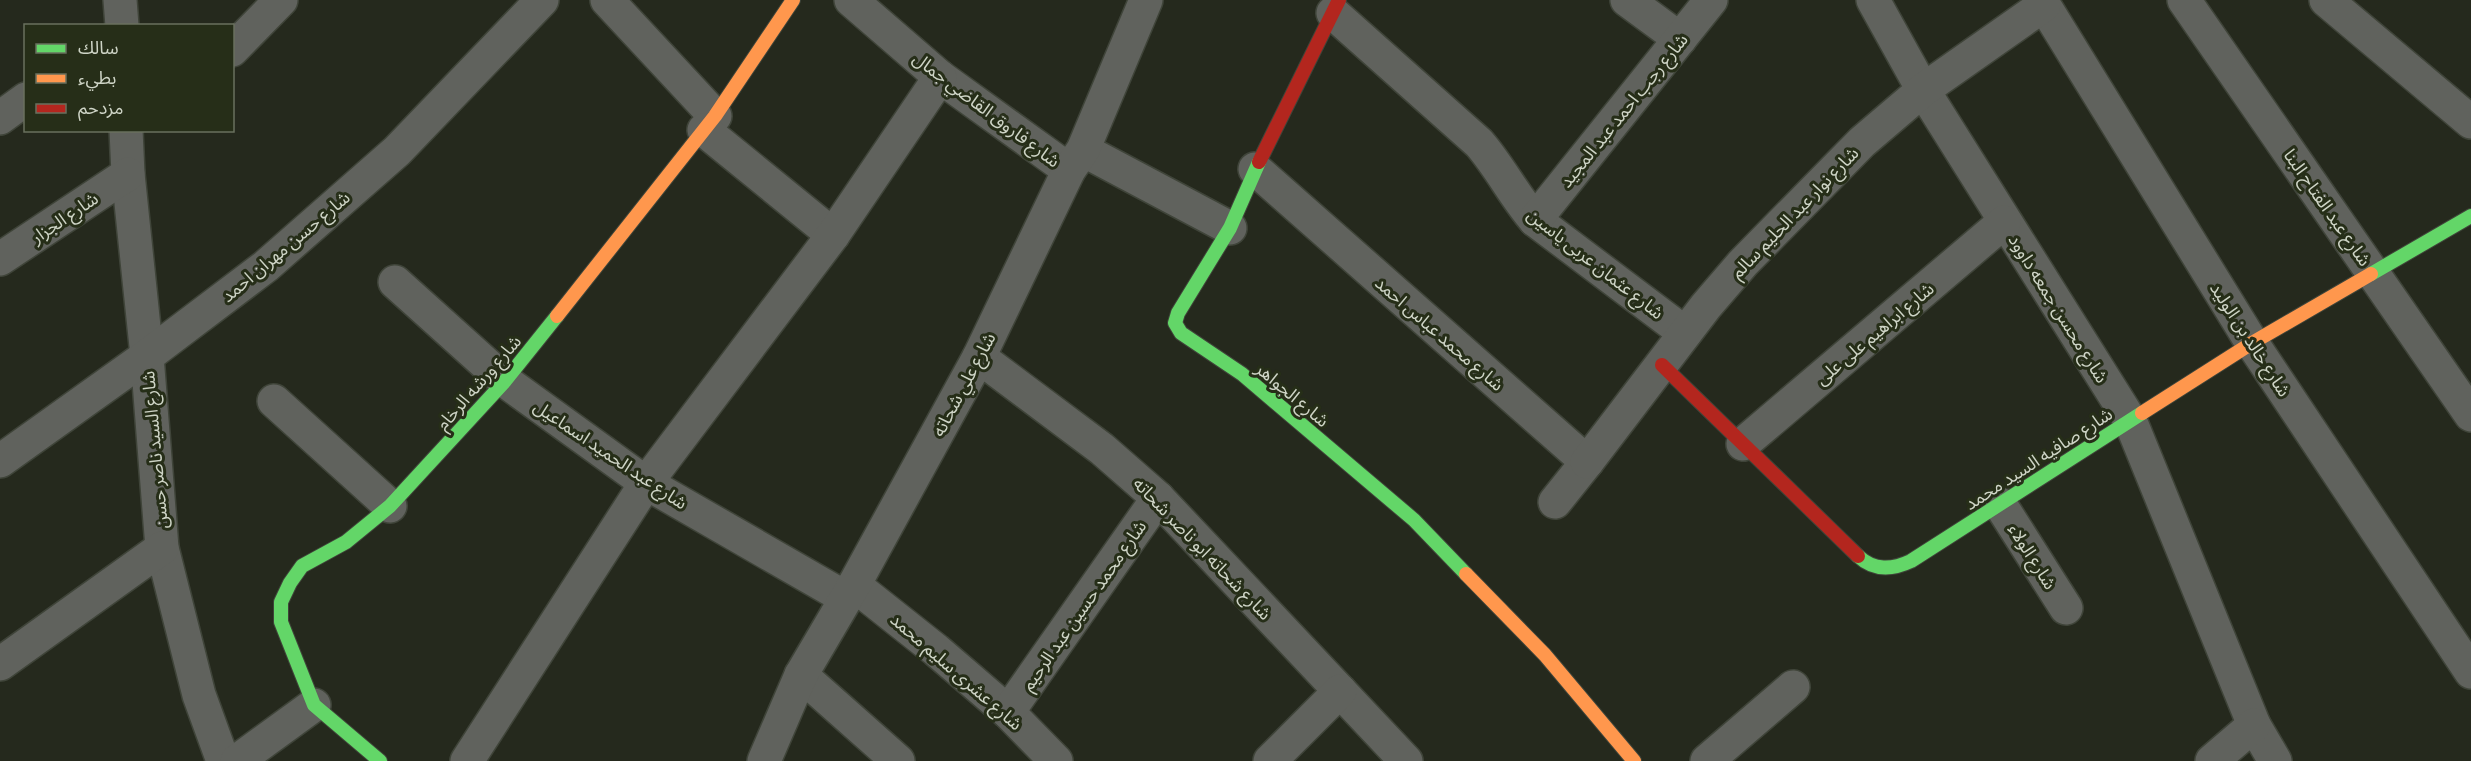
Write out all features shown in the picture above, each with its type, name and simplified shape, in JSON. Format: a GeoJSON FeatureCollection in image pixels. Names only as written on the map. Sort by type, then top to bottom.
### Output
{"type":"FeatureCollection","features":[{"type":"Feature","properties":{"kind":"street"},"geometry":{"type":"LineString","coordinates":[[120,0],[122,24]]}},
{"type":"Feature","properties":{"kind":"street"},"geometry":{"type":"LineString","coordinates":[[234,48],[281,0]]}},
{"type":"Feature","properties":{"kind":"street","name":"شارع حسن مهران احمد"},"geometry":{"type":"LineString","coordinates":[[0,461],[147,356],[266,266],[397,151],[542,0]]}},
{"type":"Feature","properties":{"kind":"street"},"geometry":{"type":"LineString","coordinates":[[607,0],[710,123],[833,235]]}},
{"type":"Feature","properties":{"kind":"street","name":"شارع ورشه الرخام"},"geometry":{"type":"LineString","coordinates":[[380,761],[314,705],[281,622],[281,602],[302,566],[346,542],[390,506],[505,381],[710,123],[793,0]]}},
{"type":"Feature","properties":{"kind":"street","name":"شارع فاروق القاضي جمال"},"geometry":{"type":"LineString","coordinates":[[850,0],[940,78],[1076,160],[1230,228]]}},
{"type":"Feature","properties":{"kind":"street","name":"شارع علي شحاته"},"geometry":{"type":"LineString","coordinates":[[764,761],[801,675],[850,592],[979,357],[1076,160],[1146,0]]}},
{"type":"Feature","properties":{"kind":"street"},"geometry":{"type":"LineString","coordinates":[[1627,0],[1680,39]]}},
{"type":"Feature","properties":{"kind":"street","name":"شارع رجب احمد عبد المجيد"},"geometry":{"type":"LineString","coordinates":[[1535,220],[1711,0]]}},
{"type":"Feature","properties":{"kind":"street","name":"شارع محسن جمعه داوود"},"geometry":{"type":"LineString","coordinates":[[1874,0],[1923,90],[2130,420],[2254,725],[2275,761]]}},
{"type":"Feature","properties":{"kind":"street","name":"شارع عبد الفتاح البنا"},"geometry":{"type":"LineString","coordinates":[[2184,0],[2471,415]]}},
{"type":"Feature","properties":{"kind":"street"},"geometry":{"type":"LineString","coordinates":[[2326,0],[2471,122]]}},
{"type":"Feature","properties":{"kind":"street","name":"شارع نوار عبد الحليم سالم"},"geometry":{"type":"LineString","coordinates":[[1587,462],[1685,333],[1743,263],[1862,142],[1923,90],[2044,3]]}},
{"type":"Feature","properties":{"kind":"street","name":"شارع خالد بن الوليد"},"geometry":{"type":"LineString","coordinates":[[2044,3],[2252,343],[2471,672]]}},
{"type":"Feature","properties":{"kind":"street","name":"شارع الجواهر"},"geometry":{"type":"LineString","coordinates":[[1336,6],[1255,169],[1230,228],[1178,314],[1175,323],[1181,333],[1242,374],[1414,520],[1545,655],[1634,761]]}},
{"type":"Feature","properties":{"kind":"street","name":"شارع عثمان عربى ياسين"},"geometry":{"type":"LineString","coordinates":[[1336,6],[1479,143],[1494,160],[1516,197],[1535,220],[1685,333]]}},
{"type":"Feature","properties":{"kind":"street"},"geometry":{"type":"LineString","coordinates":[[467,761],[646,483],[833,235],[940,78]]}},
{"type":"Feature","properties":{"kind":"street"},"geometry":{"type":"LineString","coordinates":[[0,118],[24,100]]}},
{"type":"Feature","properties":{"kind":"street","name":"شارع الجزار"},"geometry":{"type":"LineString","coordinates":[[0,259],[151,132]]}},
{"type":"Feature","properties":{"kind":"street","name":"شارع السيد ناصر حسن"},"geometry":{"type":"LineString","coordinates":[[127,154],[147,356],[162,548],[199,695],[223,761]]}},
{"type":"Feature","properties":{"kind":"street","name":"شارع محمد عباس احمد"},"geometry":{"type":"LineString","coordinates":[[1255,169],[1587,462]]}},
{"type":"Feature","properties":{"kind":"street","name":"شارع صافيه السيد محمد"},"geometry":{"type":"LineString","coordinates":[[1662,365],[1867,564],[1881,569],[1897,568],[2252,343],[2471,216]]}},
{"type":"Feature","properties":{"kind":"street","name":"شارع ابراهيم على على"},"geometry":{"type":"LineString","coordinates":[[1743,444],[2004,222]]}},
{"type":"Feature","properties":{"kind":"street","name":"شارع عبد الحميد اسماعيل"},"geometry":{"type":"LineString","coordinates":[[395,282],[505,381],[646,483],[850,592]]}},
{"type":"Feature","properties":{"kind":"street","name":"شارع شحاته ابو ناصر شحاته"},"geometry":{"type":"LineString","coordinates":[[979,357],[1102,449],[1158,498],[1406,761]]}},
{"type":"Feature","properties":{"kind":"street"},"geometry":{"type":"LineString","coordinates":[[274,400],[390,506]]}},
{"type":"Feature","properties":{"kind":"street"},"geometry":{"type":"LineString","coordinates":[[1555,502],[1587,462]]}},
{"type":"Feature","properties":{"kind":"street","name":"شارع محمد حسين عبد الرحيم"},"geometry":{"type":"LineString","coordinates":[[1008,712],[1158,498]]}},
{"type":"Feature","properties":{"kind":"street","name":"شارع الولاء"},"geometry":{"type":"LineString","coordinates":[[2000,504],[2066,608]]}},
{"type":"Feature","properties":{"kind":"street"},"geometry":{"type":"LineString","coordinates":[[0,664],[162,548]]}},
{"type":"Feature","properties":{"kind":"street","name":"شارع عشرى سليم محمد"},"geometry":{"type":"LineString","coordinates":[[850,592],[936,650],[1008,712],[1056,761]]}},
{"type":"Feature","properties":{"kind":"street"},"geometry":{"type":"LineString","coordinates":[[801,675],[898,761]]}},
{"type":"Feature","properties":{"kind":"street"},"geometry":{"type":"LineString","coordinates":[[1707,761],[1793,687]]}},
{"type":"Feature","properties":{"kind":"street"},"geometry":{"type":"LineString","coordinates":[[1270,761],[1340,691]]}},
{"type":"Feature","properties":{"kind":"street"},"geometry":{"type":"LineString","coordinates":[[237,761],[314,705]]}},
{"type":"Feature","properties":{"kind":"street"},"geometry":{"type":"LineString","coordinates":[[2212,761],[2254,725]]}},
{"type":"Feature","properties":{"kind":"traffic: fast"},"geometry":{"type":"LineString","coordinates":[[1259,162],[1230,228],[1178,313],[1175,323],[1181,333],[1242,374],[1414,520],[1466,574]]}},
{"type":"Feature","properties":{"kind":"traffic: fast"},"geometry":{"type":"LineString","coordinates":[[2371,274],[2471,216]]}},
{"type":"Feature","properties":{"kind":"traffic: fast"},"geometry":{"type":"LineString","coordinates":[[380,761],[314,705],[281,622],[281,602],[302,566],[346,542],[390,506],[505,381],[557,316]]}},
{"type":"Feature","properties":{"kind":"traffic: fast"},"geometry":{"type":"LineString","coordinates":[[1858,556],[1870,564],[1883,568],[1911,561],[2142,413]]}},
{"type":"Feature","properties":{"kind":"traffic: slow"},"geometry":{"type":"LineString","coordinates":[[557,316],[715,116],[793,0]]}},
{"type":"Feature","properties":{"kind":"traffic: slow"},"geometry":{"type":"LineString","coordinates":[[2142,413],[2252,343],[2371,274]]}},
{"type":"Feature","properties":{"kind":"traffic: slow"},"geometry":{"type":"LineString","coordinates":[[1466,574],[1545,655],[1634,761]]}},
{"type":"Feature","properties":{"kind":"traffic: jam"},"geometry":{"type":"LineString","coordinates":[[1259,162],[1339,0]]}},
{"type":"Feature","properties":{"kind":"traffic: jam"},"geometry":{"type":"LineString","coordinates":[[1662,365],[1858,556]]}}]}
